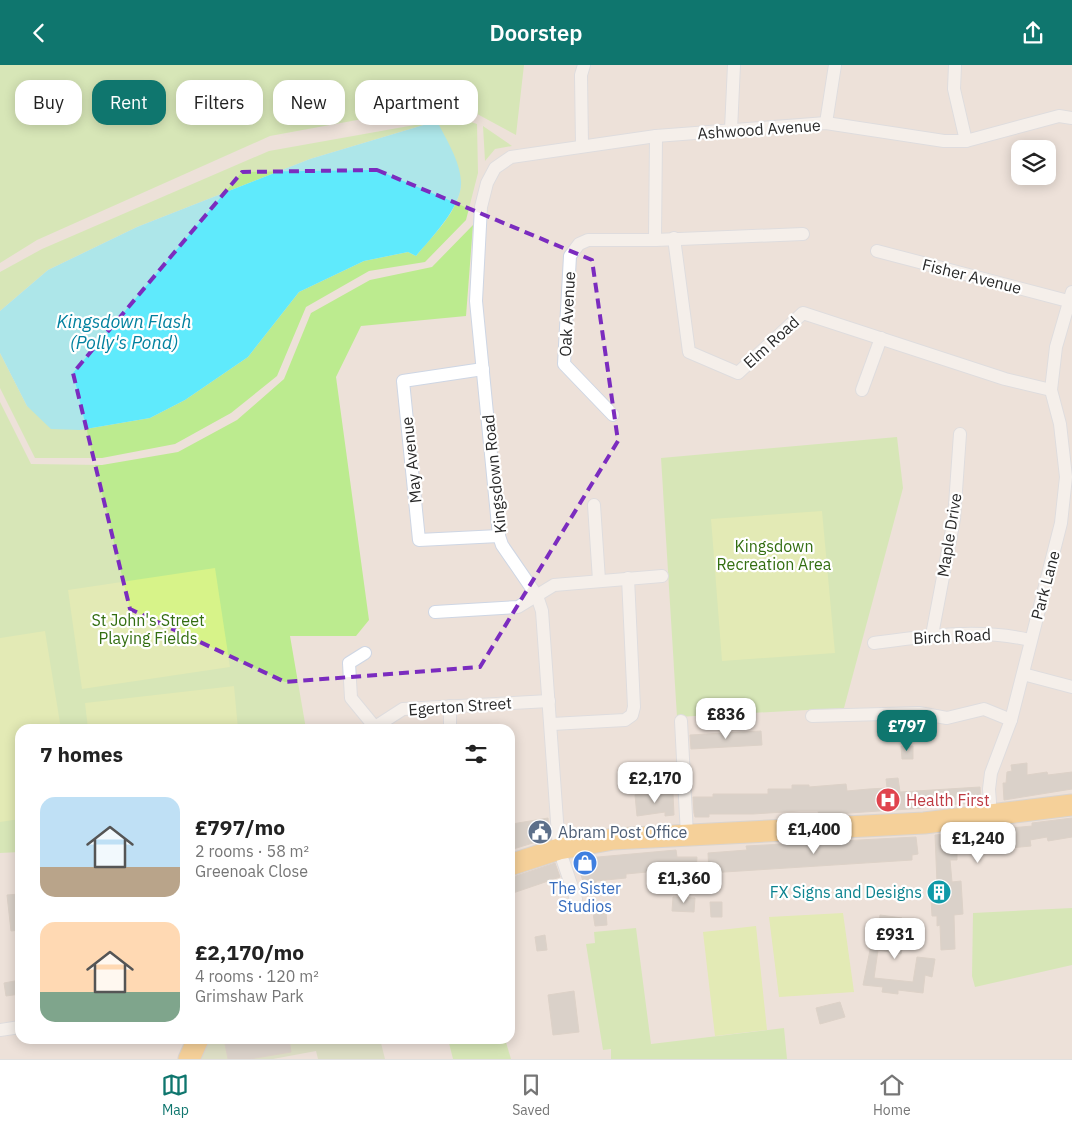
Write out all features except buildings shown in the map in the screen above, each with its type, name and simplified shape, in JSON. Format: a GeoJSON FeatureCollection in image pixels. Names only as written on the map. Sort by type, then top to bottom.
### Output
{"type":"FeatureCollection","features":[{"type":"Feature","properties":{"kind":"main road"},"geometry":{"type":"LineString","coordinates":[[515,863],[559,849],[613,839],[924,823],[1072,805]]}},
{"type":"Feature","properties":{"kind":"main road"},"geometry":{"type":"LineString","coordinates":[[189,1059],[196,1044]]}},
{"type":"Feature","properties":{"kind":"street"},"geometry":{"type":"LineString","coordinates":[[582,146],[581,75],[584,65]]}},
{"type":"Feature","properties":{"kind":"street"},"geometry":{"type":"LineString","coordinates":[[731,130],[734,65]]}},
{"type":"Feature","properties":{"kind":"street"},"geometry":{"type":"LineString","coordinates":[[826,123],[835,65]]}},
{"type":"Feature","properties":{"kind":"street"},"geometry":{"type":"LineString","coordinates":[[955,65],[954,89],[966,141]]}},
{"type":"Feature","properties":{"kind":"street","name":"Ashwood Avenue"},"geometry":{"type":"LineString","coordinates":[[532,155],[656,136],[826,123],[944,141],[966,141],[1059,116],[1072,118]]}},
{"type":"Feature","properties":{"kind":"street"},"geometry":{"type":"LineString","coordinates":[[655,239],[656,136]]}},
{"type":"Feature","properties":{"kind":"street","name":"Kingsdown Road"},"geometry":{"type":"LineString","coordinates":[[532,155],[511,157],[495,169],[487,183],[481,207],[476,301],[499,536],[502,545],[537,596],[542,611],[552,724],[559,849],[576,899]]}},
{"type":"Feature","properties":{"kind":"street","name":"Oak Avenue"},"geometry":{"type":"LineString","coordinates":[[613,415],[564,364],[570,256],[579,244],[588,240],[803,233]]}},
{"type":"Feature","properties":{"kind":"street","name":"Elm Road"},"geometry":{"type":"LineString","coordinates":[[674,238],[689,351],[738,373],[803,313],[1005,379],[1051,390]]}},
{"type":"Feature","properties":{"kind":"street","name":"Fisher Avenue"},"geometry":{"type":"LineString","coordinates":[[877,251],[1070,296]]}},
{"type":"Feature","properties":{"kind":"street","name":"Park Lane"},"geometry":{"type":"LineString","coordinates":[[991,816],[989,789],[991,773],[1011,720],[1061,523],[1066,477],[1060,424],[1051,390],[1056,347],[1070,296]]}},
{"type":"Feature","properties":{"kind":"street"},"geometry":{"type":"LineString","coordinates":[[862,390],[881,338]]}},
{"type":"Feature","properties":{"kind":"street","name":"May Avenue"},"geometry":{"type":"LineString","coordinates":[[483,369],[404,381],[407,421],[419,540],[499,536]]}},
{"type":"Feature","properties":{"kind":"street","name":"Maple Drive"},"geometry":{"type":"LineString","coordinates":[[932,635],[954,519],[960,435]]}},
{"type":"Feature","properties":{"kind":"street"},"geometry":{"type":"LineString","coordinates":[[594,505],[599,580]]}},
{"type":"Feature","properties":{"kind":"street"},"geometry":{"type":"LineString","coordinates":[[435,612],[518,607],[554,585],[662,576]]}},
{"type":"Feature","properties":{"kind":"street"},"geometry":{"type":"LineString","coordinates":[[552,724],[625,720],[632,715],[634,707],[628,579]]}},
{"type":"Feature","properties":{"kind":"street","name":"Birch Road"},"geometry":{"type":"LineString","coordinates":[[874,643],[932,635],[1002,634],[1030,640]]}},
{"type":"Feature","properties":{"kind":"street","name":"Egerton Street"},"geometry":{"type":"LineString","coordinates":[[365,653],[349,663],[350,698],[371,724]]}},
{"type":"Feature","properties":{"kind":"street"},"geometry":{"type":"LineString","coordinates":[[1023,674],[1072,687]]}},
{"type":"Feature","properties":{"kind":"street","name":"Egerton Street"},"geometry":{"type":"LineString","coordinates":[[378,724],[403,709],[549,701]]}},
{"type":"Feature","properties":{"kind":"street"},"geometry":{"type":"LineString","coordinates":[[450,706],[450,724]]}},
{"type":"Feature","properties":{"kind":"street"},"geometry":{"type":"LineString","coordinates":[[812,716],[919,713],[947,718],[984,709],[1011,720]]}},
{"type":"Feature","properties":{"kind":"street"},"geometry":{"type":"LineString","coordinates":[[681,721],[687,835]]}},
{"type":"Feature","properties":{"kind":"street"},"geometry":{"type":"LineString","coordinates":[[0,1030],[15,1028]]}},
{"type":"Feature","properties":{"kind":"highlighted area"},"geometry":{"type":"Polygon","coordinates":[[[377,170],[592,260],[618,441],[480,667],[285,682],[130,609],[73,373],[242,172],[377,170]]]}},
{"type":"Feature","properties":{"kind":"green space"},"geometry":{"type":"Polygon","coordinates":[[[0,65],[524,65],[516,135],[478,114],[478,80],[355,80],[355,120],[345,122],[345,80],[273,80],[273,125],[330,125],[270,136],[37,240],[0,263],[0,65]]]}},
{"type":"Feature","properties":{"kind":"green space"},"geometry":{"type":"Polygon","coordinates":[[[424,125],[310,159],[137,227],[48,270],[0,311],[0,272],[42,249],[269,151],[424,125]]]}},
{"type":"Feature","properties":{"kind":"green space"},"geometry":{"type":"Polygon","coordinates":[[[439,125],[477,125],[478,173],[466,220],[425,262],[369,271],[306,307],[277,376],[231,413],[175,444],[102,458],[35,458],[0,388],[0,353],[27,406],[80,430],[150,418],[185,400],[248,357],[299,292],[364,261],[408,252],[416,256],[444,223],[456,203],[461,183],[439,125]]]}},
{"type":"Feature","properties":{"kind":"green space"},"geometry":{"type":"Polygon","coordinates":[[[483,126],[512,146],[495,149],[485,161],[483,126]]]}},
{"type":"Feature","properties":{"kind":"green space","name":"St John's Street Playing Fields"},"geometry":{"type":"Polygon","coordinates":[[[473,225],[466,316],[361,326],[336,377],[369,620],[356,636],[290,636],[305,724],[15,724],[15,852],[0,853],[0,402],[31,464],[102,465],[178,452],[237,420],[284,379],[311,313],[370,280],[432,267],[473,225]]]}},
{"type":"Feature","properties":{"kind":"green space","name":"Kingsdown Recreation Area"},"geometry":{"type":"Polygon","coordinates":[[[897,437],[903,488],[844,708],[677,717],[661,458],[897,437]]]}},
{"type":"Feature","properties":{"kind":"green space"},"geometry":{"type":"Polygon","coordinates":[[[822,511],[835,653],[722,661],[711,519],[822,511]]]}},
{"type":"Feature","properties":{"kind":"green space","name":"St John's Street Playing Fields"},"geometry":{"type":"Polygon","coordinates":[[[215,568],[230,667],[82,689],[68,590],[215,568]]]}},
{"type":"Feature","properties":{"kind":"green space"},"geometry":{"type":"Polygon","coordinates":[[[45,631],[60,724],[15,724],[15,820],[0,822],[0,638],[45,631]]]}},
{"type":"Feature","properties":{"kind":"green space"},"geometry":{"type":"Polygon","coordinates":[[[234,686],[238,724],[87,724],[85,703],[234,686]]]}},
{"type":"Feature","properties":{"kind":"green space"},"geometry":{"type":"Polygon","coordinates":[[[1072,908],[1072,965],[975,987],[972,976],[973,913],[1072,908]]]}},
{"type":"Feature","properties":{"kind":"green space"},"geometry":{"type":"Polygon","coordinates":[[[843,913],[854,992],[779,997],[769,917],[843,913]]]}},
{"type":"Feature","properties":{"kind":"green space"},"geometry":{"type":"Polygon","coordinates":[[[756,926],[767,1030],[715,1036],[703,932],[756,926]]]}},
{"type":"Feature","properties":{"kind":"green space"},"geometry":{"type":"Polygon","coordinates":[[[636,928],[651,1044],[784,1028],[787,1059],[611,1059],[611,1049],[603,1050],[586,944],[595,943],[594,932],[636,928]]]}},
{"type":"Feature","properties":{"kind":"green space"},"geometry":{"type":"Polygon","coordinates":[[[204,1044],[381,1044],[385,1059],[318,1059],[316,1051],[273,1059],[197,1059],[204,1044]]]}},
{"type":"Feature","properties":{"kind":"green space"},"geometry":{"type":"Polygon","coordinates":[[[449,1044],[506,1044],[511,1059],[453,1059],[449,1044]]]}},
{"type":"Feature","properties":{"kind":"water","name":"Kingsdown Flash (Polly's Pond)"},"geometry":{"type":"Polygon","coordinates":[[[424,125],[439,125],[458,166],[461,181],[460,191],[452,211],[416,256],[408,252],[364,261],[299,292],[248,357],[185,400],[150,418],[80,430],[51,429],[27,406],[0,353],[0,311],[48,270],[137,227],[310,159],[424,125]]]}},
{"type":"Feature","properties":{"kind":"place","name":"Health First"},"geometry":{"type":"Point","coordinates":[888,800]}},
{"type":"Feature","properties":{"kind":"place","name":"Abram Post Office"},"geometry":{"type":"Point","coordinates":[540,832]}},
{"type":"Feature","properties":{"kind":"place","name":"The Sister Studios"},"geometry":{"type":"Point","coordinates":[585,863]}},
{"type":"Feature","properties":{"kind":"place","name":"FX Signs and Designs"},"geometry":{"type":"Point","coordinates":[939,892]}}]}
